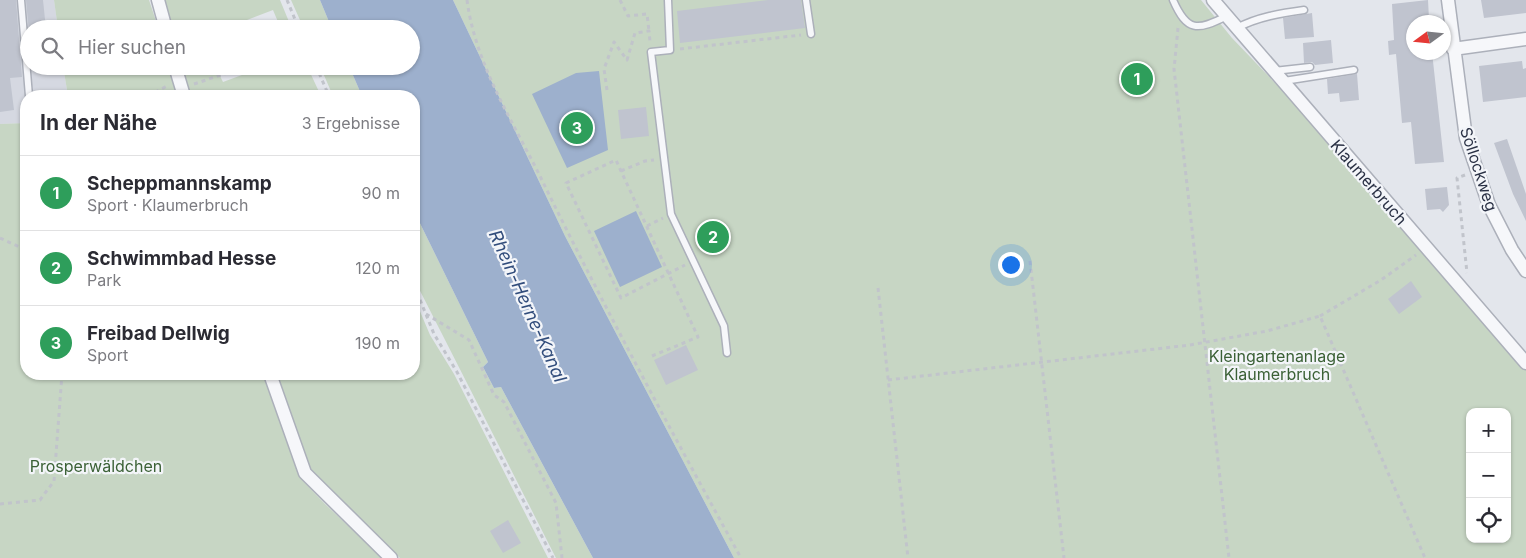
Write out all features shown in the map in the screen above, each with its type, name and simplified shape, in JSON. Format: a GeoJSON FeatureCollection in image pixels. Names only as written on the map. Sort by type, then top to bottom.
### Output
{"type":"FeatureCollection","features":[{"type":"Feature","properties":{"kind":"street"},"geometry":{"type":"LineString","coordinates":[[158,0],[164,20]]}},
{"type":"Feature","properties":{"kind":"street","name":"Klaumerbruch"},"geometry":{"type":"LineString","coordinates":[[1213,0],[1526,363]]}},
{"type":"Feature","properties":{"kind":"street","name":"Söllockweg"},"geometry":{"type":"LineString","coordinates":[[1448,0],[1466,138],[1489,205],[1512,250],[1526,271]]}},
{"type":"Feature","properties":{"kind":"street"},"geometry":{"type":"LineString","coordinates":[[1453,49],[1526,39]]}},
{"type":"Feature","properties":{"kind":"street"},"geometry":{"type":"LineString","coordinates":[[178,75],[182,88]]}},
{"type":"Feature","properties":{"kind":"street"},"geometry":{"type":"LineString","coordinates":[[272,380],[305,473],[391,558]]}},
{"type":"Feature","properties":{"kind":"lane"},"geometry":{"type":"LineString","coordinates":[[21,0],[23,20]]}},
{"type":"Feature","properties":{"kind":"lane"},"geometry":{"type":"LineString","coordinates":[[668,0],[670,50],[651,52],[671,214],[724,326],[727,353]]}},
{"type":"Feature","properties":{"kind":"lane"},"geometry":{"type":"LineString","coordinates":[[806,0],[811,34]]}},
{"type":"Feature","properties":{"kind":"lane"},"geometry":{"type":"LineString","coordinates":[[1173,0],[1184,22],[1195,26],[1214,22],[1227,16]]}},
{"type":"Feature","properties":{"kind":"lane"},"geometry":{"type":"LineString","coordinates":[[1237,28],[1283,12],[1304,10]]}},
{"type":"Feature","properties":{"kind":"lane"},"geometry":{"type":"LineString","coordinates":[[1278,76],[1310,67]]}},
{"type":"Feature","properties":{"kind":"lane"},"geometry":{"type":"LineString","coordinates":[[1278,76],[1354,70]]}},
{"type":"Feature","properties":{"kind":"lane"},"geometry":{"type":"LineString","coordinates":[[27,75],[28,90]]}},
{"type":"Feature","properties":{"kind":"path"},"geometry":{"type":"LineString","coordinates":[[287,0],[295,20]]}},
{"type":"Feature","properties":{"kind":"path"},"geometry":{"type":"LineString","coordinates":[[467,0],[476,44],[569,236],[741,558]]}},
{"type":"Feature","properties":{"kind":"path"},"geometry":{"type":"LineString","coordinates":[[620,0],[628,16],[646,14],[651,52]]}},
{"type":"Feature","properties":{"kind":"path"},"geometry":{"type":"LineString","coordinates":[[1179,15],[1174,69],[1229,558]]}},
{"type":"Feature","properties":{"kind":"path"},"geometry":{"type":"LineString","coordinates":[[607,90],[604,69],[614,42],[627,60],[635,34],[649,30]]}},
{"type":"Feature","properties":{"kind":"path"},"geometry":{"type":"LineString","coordinates":[[670,50],[811,34]]}},
{"type":"Feature","properties":{"kind":"path"},"geometry":{"type":"LineString","coordinates":[[182,88],[221,75]]}},
{"type":"Feature","properties":{"kind":"path"},"geometry":{"type":"LineString","coordinates":[[320,75],[326,90]]}},
{"type":"Feature","properties":{"kind":"path"},"geometry":{"type":"LineString","coordinates":[[621,172],[645,160],[664,159]]}},
{"type":"Feature","properties":{"kind":"path"},"geometry":{"type":"LineString","coordinates":[[652,356],[698,337],[669,272],[616,160],[566,183],[620,298],[669,272],[693,261]]}},
{"type":"Feature","properties":{"kind":"path"},"geometry":{"type":"LineString","coordinates":[[1470,299],[1457,178],[1478,171]]}},
{"type":"Feature","properties":{"kind":"path"},"geometry":{"type":"LineString","coordinates":[[646,226],[671,214]]}},
{"type":"Feature","properties":{"kind":"path"},"geometry":{"type":"LineString","coordinates":[[0,238],[20,247]]}},
{"type":"Feature","properties":{"kind":"path"},"geometry":{"type":"LineString","coordinates":[[888,380],[1205,343],[1267,331],[1320,316],[1381,280],[1426,248]]}},
{"type":"Feature","properties":{"kind":"path"},"geometry":{"type":"LineString","coordinates":[[1030,261],[1064,558]]}},
{"type":"Feature","properties":{"kind":"path"},"geometry":{"type":"LineString","coordinates":[[878,288],[908,558]]}},
{"type":"Feature","properties":{"kind":"path"},"geometry":{"type":"LineString","coordinates":[[420,300],[434,334],[457,372],[553,558]]}},
{"type":"Feature","properties":{"kind":"path"},"geometry":{"type":"LineString","coordinates":[[426,314],[469,340],[494,395],[504,402],[556,503],[562,558]]}},
{"type":"Feature","properties":{"kind":"path"},"geometry":{"type":"LineString","coordinates":[[1320,316],[1425,558]]}},
{"type":"Feature","properties":{"kind":"path"},"geometry":{"type":"LineString","coordinates":[[0,504],[40,500],[54,481],[62,380]]}},
{"type":"Feature","properties":{"kind":"shaded area"},"geometry":{"type":"Polygon","coordinates":[[[0,0],[54,0],[57,20],[20,20],[20,75],[64,75],[67,90],[20,90],[20,123],[0,124],[0,0]]]}},
{"type":"Feature","properties":{"kind":"green space"},"geometry":{"type":"Polygon","coordinates":[[[54,0],[149,0],[156,20],[57,20],[54,0]]]}},
{"type":"Feature","properties":{"kind":"green space"},"geometry":{"type":"Polygon","coordinates":[[[164,0],[280,0],[288,20],[277,20],[273,10],[247,20],[170,20],[164,0]]]}},
{"type":"Feature","properties":{"kind":"green space"},"geometry":{"type":"Polygon","coordinates":[[[291,0],[320,0],[328,20],[300,20],[291,0]]]}},
{"type":"Feature","properties":{"kind":"green space","name":"Kleingartenanlage Klaumerbruch"},"geometry":{"type":"Polygon","coordinates":[[[453,0],[1201,0],[1232,38],[1428,243],[1526,360],[1526,558],[734,558],[565,236],[453,0]]]}},
{"type":"Feature","properties":{"kind":"green space"},"geometry":{"type":"Polygon","coordinates":[[[64,75],[220,75],[223,82],[242,75],[311,75],[318,90],[67,90],[64,75]]]}},
{"type":"Feature","properties":{"kind":"green space"},"geometry":{"type":"Polygon","coordinates":[[[324,75],[353,75],[359,90],[330,90],[324,75]]]}},
{"type":"Feature","properties":{"kind":"green space","name":"Prosperwäldchen"},"geometry":{"type":"Polygon","coordinates":[[[20,123],[20,380],[420,380],[420,311],[430,335],[454,374],[548,558],[400,558],[354,514],[302,480],[382,558],[0,558],[0,124],[20,123]]]}},
{"type":"Feature","properties":{"kind":"green space"},"geometry":{"type":"Polygon","coordinates":[[[420,223],[488,362],[483,367],[494,388],[501,387],[593,558],[556,558],[420,291],[420,223]]]}},
{"type":"Feature","properties":{"kind":"water","name":"Rhein-Herne-Kanal"},"geometry":{"type":"Polygon","coordinates":[[[320,0],[453,0],[565,236],[734,558],[593,558],[501,387],[494,388],[483,367],[488,362],[420,223],[420,90],[359,90],[353,75],[420,75],[420,20],[328,20],[320,0]]]}},
{"type":"Feature","properties":{"kind":"water"},"geometry":{"type":"Polygon","coordinates":[[[599,71],[608,150],[567,168],[532,94],[576,73],[599,71]]]}},
{"type":"Feature","properties":{"kind":"water"},"geometry":{"type":"Polygon","coordinates":[[[636,211],[662,267],[620,287],[594,231],[636,211]]]}},
{"type":"Feature","properties":{"kind":"building"},"geometry":{"type":"Polygon","coordinates":[[[0,0],[16,0],[20,75],[22,77],[10,78],[14,110],[0,112],[0,0]]]}},
{"type":"Feature","properties":{"kind":"building"},"geometry":{"type":"Polygon","coordinates":[[[26,0],[43,0],[45,20],[28,20],[26,0]]]}},
{"type":"Feature","properties":{"kind":"building"},"geometry":{"type":"Polygon","coordinates":[[[768,0],[801,0],[805,28],[680,43],[677,11],[768,0]]]}},
{"type":"Feature","properties":{"kind":"building"},"geometry":{"type":"Polygon","coordinates":[[[1428,0],[1429,15],[1406,15],[1406,60],[1433,60],[1444,162],[1415,164],[1411,122],[1402,123],[1396,54],[1389,55],[1388,41],[1394,40],[1392,4],[1428,0]]]}},
{"type":"Feature","properties":{"kind":"building"},"geometry":{"type":"Polygon","coordinates":[[[1481,0],[1526,0],[1526,13],[1484,18],[1481,0]]]}},
{"type":"Feature","properties":{"kind":"building"},"geometry":{"type":"Polygon","coordinates":[[[1312,13],[1314,37],[1285,39],[1283,18],[1312,13]]]}},
{"type":"Feature","properties":{"kind":"building"},"geometry":{"type":"Polygon","coordinates":[[[1331,40],[1333,63],[1315,65],[1312,62],[1304,63],[1303,43],[1331,40]]]}},
{"type":"Feature","properties":{"kind":"building"},"geometry":{"type":"Polygon","coordinates":[[[1522,61],[1523,69],[1526,68],[1526,97],[1483,102],[1479,66],[1522,61]]]}},
{"type":"Feature","properties":{"kind":"building"},"geometry":{"type":"Polygon","coordinates":[[[1357,74],[1359,100],[1340,102],[1339,93],[1328,94],[1327,79],[1357,74]]]}},
{"type":"Feature","properties":{"kind":"building"},"geometry":{"type":"Polygon","coordinates":[[[646,107],[649,136],[621,139],[618,110],[646,107]]]}},
{"type":"Feature","properties":{"kind":"building"},"geometry":{"type":"Polygon","coordinates":[[[1507,139],[1526,194],[1526,221],[1513,194],[1494,143],[1507,139]]]}},
{"type":"Feature","properties":{"kind":"building"},"geometry":{"type":"Polygon","coordinates":[[[1447,187],[1449,205],[1443,212],[1440,209],[1427,210],[1425,189],[1447,187]]]}},
{"type":"Feature","properties":{"kind":"building"},"geometry":{"type":"Polygon","coordinates":[[[1411,281],[1422,297],[1399,314],[1388,299],[1411,281]]]}},
{"type":"Feature","properties":{"kind":"building"},"geometry":{"type":"Polygon","coordinates":[[[686,345],[698,370],[666,385],[654,360],[686,345]]]}},
{"type":"Feature","properties":{"kind":"building"},"geometry":{"type":"Polygon","coordinates":[[[508,520],[521,543],[503,553],[490,531],[508,520]]]}},
{"type":"Feature","properties":{"kind":"place","name":"Scheppmannskamp"},"geometry":{"type":"Point","coordinates":[1137,79]}},
{"type":"Feature","properties":{"kind":"place","name":"Freibad Dellwig"},"geometry":{"type":"Point","coordinates":[577,128]}},
{"type":"Feature","properties":{"kind":"place","name":"Schwimmbad Hesse"},"geometry":{"type":"Point","coordinates":[713,237]}}]}
